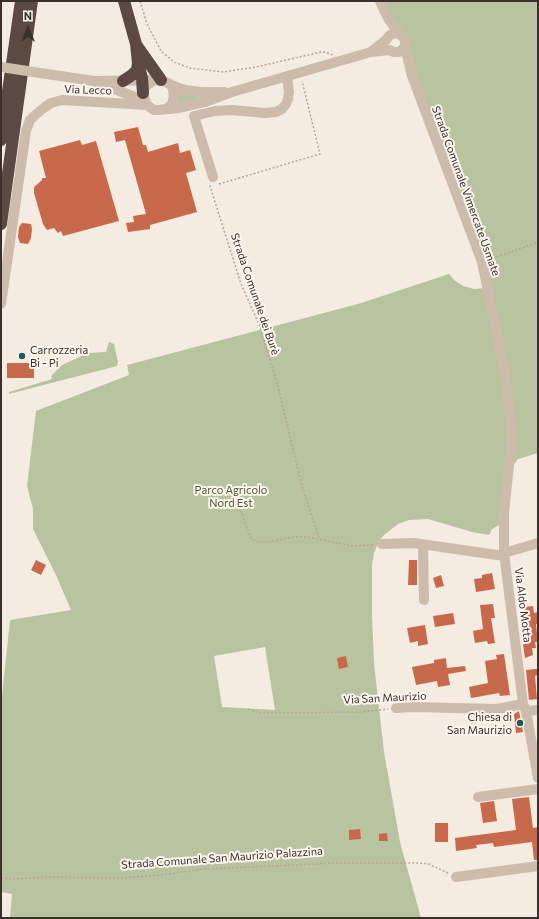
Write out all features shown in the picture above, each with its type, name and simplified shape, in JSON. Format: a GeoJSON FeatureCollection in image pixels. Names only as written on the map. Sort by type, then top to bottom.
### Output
{"type":"FeatureCollection","features":[{"type":"Feature","properties":{"kind":"highway"},"geometry":{"type":"LineString","coordinates":[[1,140],[21,1]]}},
{"type":"Feature","properties":{"kind":"highway"},"geometry":{"type":"LineString","coordinates":[[1,224],[32,1]]}},
{"type":"Feature","properties":{"kind":"highway"},"geometry":{"type":"LineString","coordinates":[[27,35],[32,28],[36,1]]}},
{"type":"Feature","properties":{"kind":"highway"},"geometry":{"type":"LineString","coordinates":[[123,81],[137,70],[138,63],[136,44],[124,1]]}},
{"type":"Feature","properties":{"kind":"highway"},"geometry":{"type":"LineString","coordinates":[[136,44],[157,82]]}},
{"type":"Feature","properties":{"kind":"highway"},"geometry":{"type":"LineString","coordinates":[[138,63],[157,82]]}},
{"type":"Feature","properties":{"kind":"highway"},"geometry":{"type":"LineString","coordinates":[[145,100],[157,82]]}},
{"type":"Feature","properties":{"kind":"street"},"geometry":{"type":"LineString","coordinates":[[380,1],[388,18],[391,42],[401,51],[405,47]]}},
{"type":"Feature","properties":{"kind":"street","name":"Strada Comunale Vimercate Usmate"},"geometry":{"type":"LineString","coordinates":[[412,76],[391,42],[405,39],[405,47],[412,76],[482,262],[506,374],[512,436],[504,513],[504,554]]}},
{"type":"Feature","properties":{"kind":"street"},"geometry":{"type":"LineString","coordinates":[[94,81],[145,100],[154,110],[179,108],[205,102],[232,92],[370,52],[391,42]]}},
{"type":"Feature","properties":{"kind":"street"},"geometry":{"type":"LineString","coordinates":[[1,67],[94,81],[157,82],[184,90],[201,92],[232,92]]}},
{"type":"Feature","properties":{"kind":"street"},"geometry":{"type":"LineString","coordinates":[[213,177],[194,116],[215,111],[232,110],[265,113],[276,112],[282,109],[288,99],[289,92],[287,76]]}},
{"type":"Feature","properties":{"kind":"street"},"geometry":{"type":"LineString","coordinates":[[157,82],[173,89],[174,96],[172,104],[166,109]]}},
{"type":"Feature","properties":{"kind":"street","name":"Via Lecco"},"geometry":{"type":"LineString","coordinates":[[1,304],[26,132],[30,120],[51,103],[62,100],[145,100]]}},
{"type":"Feature","properties":{"kind":"street"},"geometry":{"type":"LineString","coordinates":[[382,544],[414,544],[504,554],[538,543]]}},
{"type":"Feature","properties":{"kind":"street"},"geometry":{"type":"LineString","coordinates":[[423,546],[424,600]]}},
{"type":"Feature","properties":{"kind":"street","name":"Via Aldo Motta"},"geometry":{"type":"LineString","coordinates":[[504,554],[525,708],[538,778]]}},
{"type":"Feature","properties":{"kind":"street","name":"Via San Maurizio"},"geometry":{"type":"LineString","coordinates":[[396,708],[525,708],[538,710]]}},
{"type":"Feature","properties":{"kind":"street"},"geometry":{"type":"LineString","coordinates":[[478,797],[538,789]]}},
{"type":"Feature","properties":{"kind":"street"},"geometry":{"type":"LineString","coordinates":[[456,877],[538,866]]}},
{"type":"Feature","properties":{"kind":"path"},"geometry":{"type":"LineString","coordinates":[[140,1],[147,24],[161,51],[174,62],[190,68],[223,72],[256,67],[321,52],[333,55],[336,62]]}},
{"type":"Feature","properties":{"kind":"path","name":"Strada Comunale dei Burè"},"geometry":{"type":"LineString","coordinates":[[299,72],[320,154],[210,186],[241,284],[259,324],[277,383],[302,486],[319,538]]}},
{"type":"Feature","properties":{"kind":"path"},"geometry":{"type":"LineString","coordinates":[[482,262],[538,242]]}},
{"type":"Feature","properties":{"kind":"path"},"geometry":{"type":"LineString","coordinates":[[239,506],[251,538],[257,542],[269,542],[293,537],[307,537],[319,538],[353,546],[382,544]]}},
{"type":"Feature","properties":{"kind":"path","name":"Via San Maurizio"},"geometry":{"type":"LineString","coordinates":[[248,708],[260,712],[290,713],[361,712],[396,708]]}},
{"type":"Feature","properties":{"kind":"path","name":"Strada Comunale San Maurizio Palazzina"},"geometry":{"type":"LineString","coordinates":[[1,878],[120,878],[161,875],[205,869],[379,862],[429,864],[456,877]]}},
{"type":"Feature","properties":{"kind":"green space","name":"Parco Agricolo Nord Est"},"geometry":{"type":"Polygon","coordinates":[[[385,1],[538,1],[538,453],[518,459],[514,464],[501,524],[492,529],[489,535],[472,532],[428,519],[409,520],[398,524],[379,541],[374,553],[372,565],[374,663],[384,752],[400,842],[421,918],[10,918],[12,894],[1,892],[1,706],[10,620],[71,610],[56,575],[33,529],[33,509],[27,486],[36,411],[129,375],[127,365],[358,304],[449,274],[454,280],[463,286],[474,289],[486,288],[411,66],[402,31],[393,19],[385,1]],[[265,647],[214,656],[222,707],[275,710],[265,647]]]}},
{"type":"Feature","properties":{"kind":"green space"},"geometry":{"type":"Polygon","coordinates":[[[179,92],[194,96],[205,97],[178,104],[179,92]]]}},
{"type":"Feature","properties":{"kind":"green space"},"geometry":{"type":"Polygon","coordinates":[[[109,342],[114,344],[118,362],[117,366],[9,394],[9,392],[52,379],[51,376],[62,365],[75,359],[89,353],[106,352],[109,342]]]}},
{"type":"Feature","properties":{"kind":"building"},"geometry":{"type":"Polygon","coordinates":[[[138,127],[143,145],[146,145],[148,152],[178,143],[180,153],[190,150],[196,170],[186,173],[197,212],[150,225],[150,229],[128,232],[126,223],[134,222],[133,216],[146,214],[125,140],[116,142],[114,132],[138,127]]]}},
{"type":"Feature","properties":{"kind":"building"},"geometry":{"type":"Polygon","coordinates":[[[80,140],[82,145],[96,141],[119,221],[63,236],[61,231],[58,233],[54,228],[47,230],[43,224],[34,193],[34,187],[42,180],[42,178],[46,178],[39,151],[80,140]]]}},
{"type":"Feature","properties":{"kind":"building"},"geometry":{"type":"Polygon","coordinates":[[[22,223],[31,224],[31,238],[28,244],[20,243],[18,237],[19,227],[22,223]]]}},
{"type":"Feature","properties":{"kind":"building"},"geometry":{"type":"Polygon","coordinates":[[[7,363],[34,363],[34,378],[7,378],[7,363]]]}},
{"type":"Feature","properties":{"kind":"building"},"geometry":{"type":"Polygon","coordinates":[[[36,560],[46,565],[41,575],[31,570],[36,560]]]}},
{"type":"Feature","properties":{"kind":"building"},"geometry":{"type":"Polygon","coordinates":[[[409,560],[417,560],[417,585],[408,585],[409,560]]]}},
{"type":"Feature","properties":{"kind":"building"},"geometry":{"type":"Polygon","coordinates":[[[492,573],[495,589],[476,592],[474,579],[482,578],[482,575],[492,573]]]}},
{"type":"Feature","properties":{"kind":"building"},"geometry":{"type":"Polygon","coordinates":[[[441,575],[444,586],[436,588],[433,578],[441,575]]]}},
{"type":"Feature","properties":{"kind":"building"},"geometry":{"type":"Polygon","coordinates":[[[493,604],[495,618],[491,618],[495,643],[488,644],[487,641],[475,643],[473,631],[483,629],[480,605],[493,604]]]}},
{"type":"Feature","properties":{"kind":"building"},"geometry":{"type":"Polygon","coordinates":[[[533,606],[534,613],[538,612],[538,624],[536,624],[538,642],[535,642],[536,648],[532,648],[533,655],[525,658],[522,637],[530,636],[525,607],[533,606]]]}},
{"type":"Feature","properties":{"kind":"building"},"geometry":{"type":"Polygon","coordinates":[[[453,613],[455,624],[435,627],[433,616],[453,613]]]}},
{"type":"Feature","properties":{"kind":"building"},"geometry":{"type":"Polygon","coordinates":[[[425,625],[428,644],[418,646],[418,641],[410,643],[407,628],[425,625]]]}},
{"type":"Feature","properties":{"kind":"building"},"geometry":{"type":"Polygon","coordinates":[[[504,654],[510,695],[500,696],[499,693],[471,698],[469,687],[488,683],[485,661],[497,659],[496,655],[504,654]]]}},
{"type":"Feature","properties":{"kind":"building"},"geometry":{"type":"Polygon","coordinates":[[[346,656],[348,667],[339,669],[337,658],[346,656]]]}},
{"type":"Feature","properties":{"kind":"building"},"geometry":{"type":"Polygon","coordinates":[[[446,658],[447,668],[465,666],[466,671],[448,674],[450,685],[438,687],[437,681],[416,685],[412,667],[434,663],[434,660],[446,658]]]}},
{"type":"Feature","properties":{"kind":"building"},"geometry":{"type":"Polygon","coordinates":[[[538,669],[538,675],[535,676],[537,699],[529,700],[526,670],[538,669]]]}},
{"type":"Feature","properties":{"kind":"building"},"geometry":{"type":"Polygon","coordinates":[[[519,711],[523,732],[516,733],[514,714],[519,711]]]}},
{"type":"Feature","properties":{"kind":"building"},"geometry":{"type":"Polygon","coordinates":[[[529,797],[533,828],[538,827],[538,860],[534,860],[532,842],[494,847],[493,843],[476,845],[477,848],[456,851],[455,838],[516,830],[512,799],[529,797]]]}},
{"type":"Feature","properties":{"kind":"building"},"geometry":{"type":"Polygon","coordinates":[[[494,801],[497,821],[483,823],[480,803],[494,801]]]}},
{"type":"Feature","properties":{"kind":"building"},"geometry":{"type":"Polygon","coordinates":[[[435,823],[448,823],[448,842],[435,842],[435,823]]]}},
{"type":"Feature","properties":{"kind":"building"},"geometry":{"type":"Polygon","coordinates":[[[360,829],[361,839],[349,840],[349,830],[360,829]]]}},
{"type":"Feature","properties":{"kind":"building"},"geometry":{"type":"Polygon","coordinates":[[[387,833],[388,841],[379,841],[379,834],[387,833]]]}},
{"type":"Feature","properties":{"kind":"place","name":"Carrozzeria Bi - Pi"},"geometry":{"type":"Point","coordinates":[22,356]}},
{"type":"Feature","properties":{"kind":"place","name":"Chiesa di San Maurizio"},"geometry":{"type":"Point","coordinates":[520,723]}}]}
